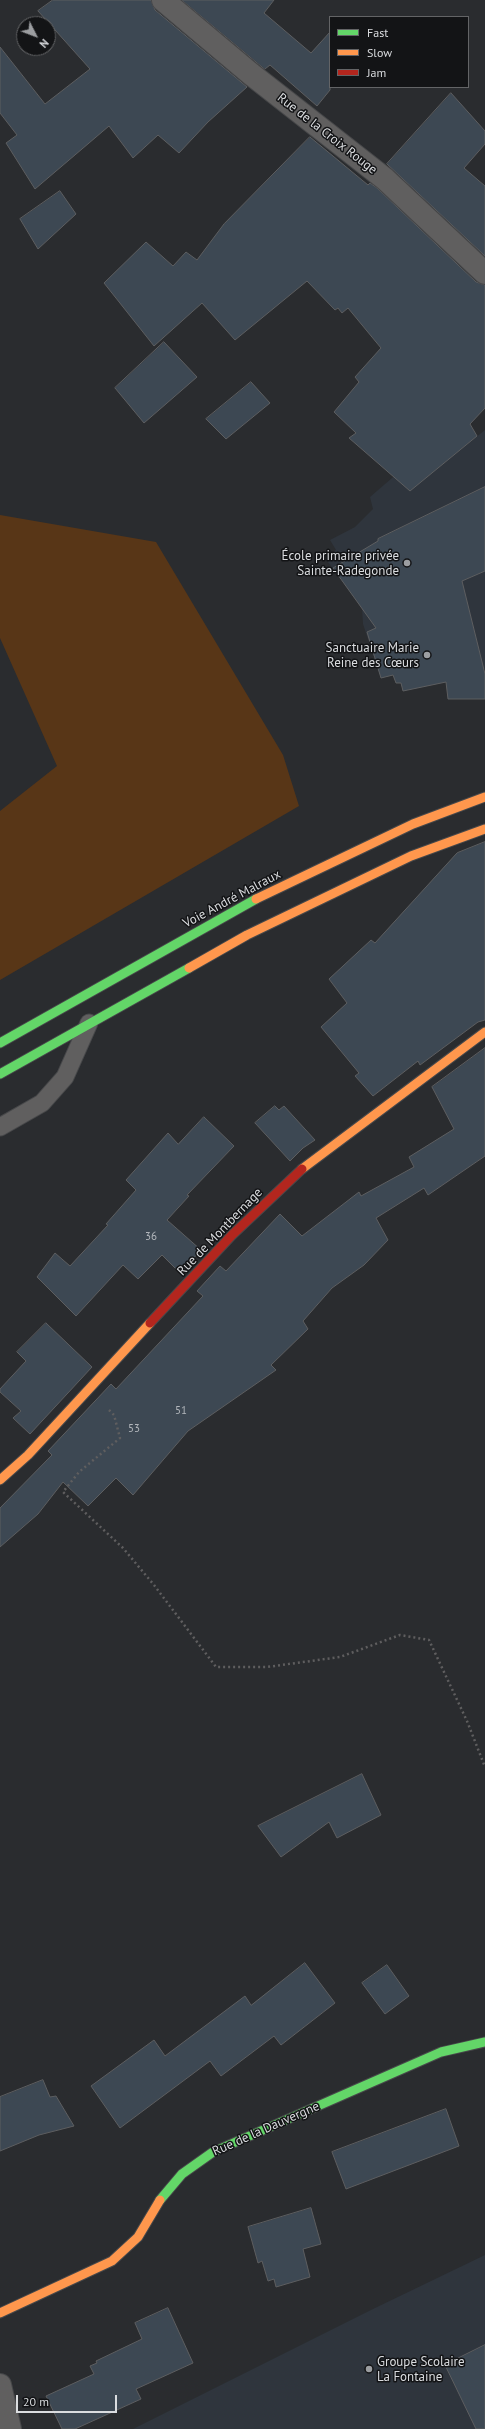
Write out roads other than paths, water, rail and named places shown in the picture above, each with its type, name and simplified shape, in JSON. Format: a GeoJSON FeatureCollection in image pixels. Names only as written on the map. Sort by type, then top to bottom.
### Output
{"type":"FeatureCollection","features":[{"type":"Feature","properties":{"kind":"street","name":"Rue de la Croix Rouge"},"geometry":{"type":"LineString","coordinates":[[163,0],[251,74],[385,178],[485,273]]}},
{"type":"Feature","properties":{"kind":"street","name":"Voie André Malraux"},"geometry":{"type":"LineString","coordinates":[[0,1043],[232,911],[413,824],[485,797]]}},
{"type":"Feature","properties":{"kind":"street"},"geometry":{"type":"LineString","coordinates":[[0,1074],[248,935],[329,894],[411,856],[485,829]]}},
{"type":"Feature","properties":{"kind":"street","name":"Rue de Montbernage"},"geometry":{"type":"LineString","coordinates":[[0,1480],[28,1455],[232,1235],[301,1170],[485,1032]]}},
{"type":"Feature","properties":{"kind":"street","name":"Rue de la Dauvergne"},"geometry":{"type":"LineString","coordinates":[[0,2314],[112,2261],[128,2250],[141,2235],[167,2191],[185,2171],[213,2152],[441,2052],[485,2042]]}},
{"type":"Feature","properties":{"kind":"street"},"geometry":{"type":"LineString","coordinates":[[0,2385],[10,2429]]}},
{"type":"Feature","properties":{"kind":"lane"},"geometry":{"type":"LineString","coordinates":[[0,1127],[42,1103],[65,1077],[89,1023]]}},
{"type":"Feature","properties":{"kind":"place","name":"École primaire privée Sainte-Radegonde"},"geometry":{"type":"Point","coordinates":[407,563]}},
{"type":"Feature","properties":{"kind":"place","name":"Sanctuaire Marie Reine des Cœurs"},"geometry":{"type":"Point","coordinates":[427,655]}},
{"type":"Feature","properties":{"kind":"place","name":"Groupe Scolaire La Fontaine"},"geometry":{"type":"Point","coordinates":[369,2369]}}]}
